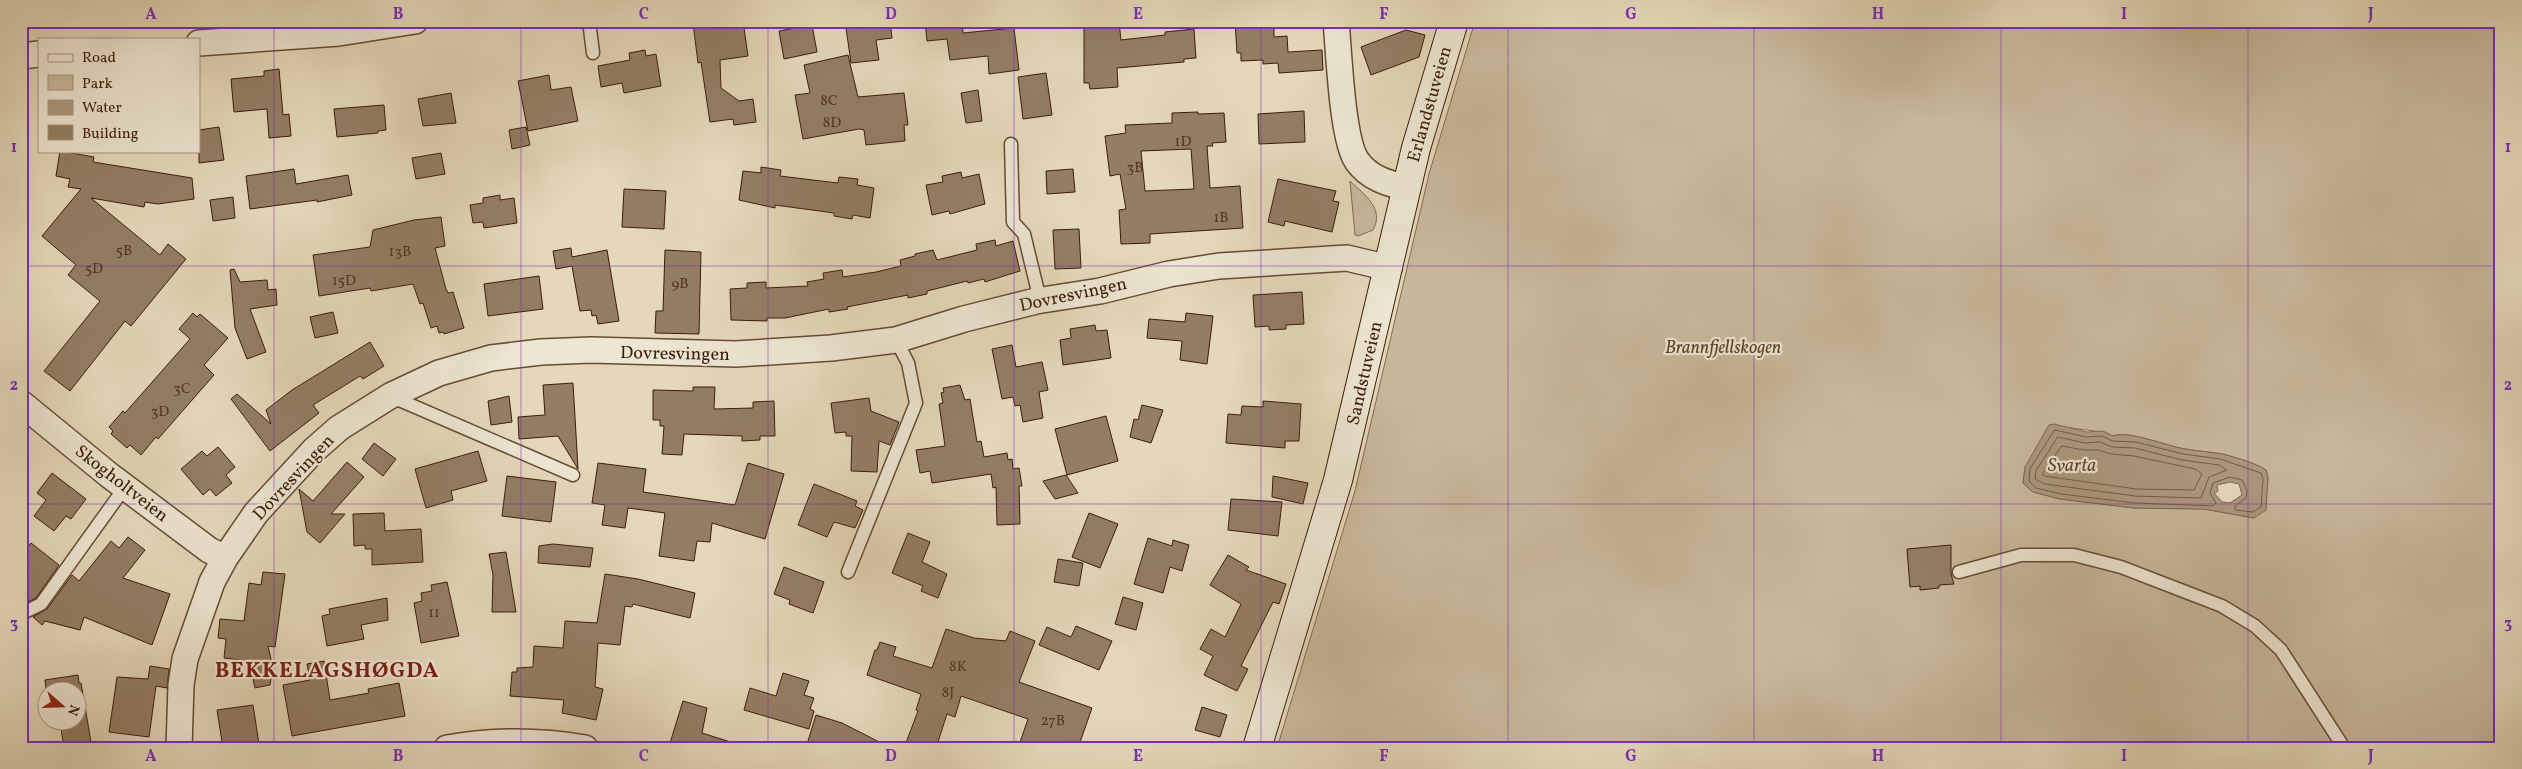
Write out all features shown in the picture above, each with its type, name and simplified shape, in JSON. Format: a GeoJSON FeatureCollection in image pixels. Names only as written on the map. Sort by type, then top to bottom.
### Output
{"type":"FeatureCollection","features":[{"type":"Feature","properties":{"kind":"street"},"geometry":{"type":"LineString","coordinates":[[200,43],[339,33],[415,21]]}},
{"type":"Feature","properties":{"kind":"street"},"geometry":{"type":"LineString","coordinates":[[1336,21],[1347,133],[1354,155],[1365,170],[1374,176],[1387,183],[1406,188]]}},
{"type":"Feature","properties":{"kind":"street","name":"Erlandstuveien"},"geometry":{"type":"LineString","coordinates":[[1406,188],[1426,110],[1454,21]]}},
{"type":"Feature","properties":{"kind":"street"},"geometry":{"type":"LineString","coordinates":[[21,56],[38,54]]}},
{"type":"Feature","properties":{"kind":"street","name":"Sandstuveien"},"geometry":{"type":"LineString","coordinates":[[1257,748],[1341,470],[1406,188]]}},
{"type":"Feature","properties":{"kind":"street","name":"Dovresvingen"},"geometry":{"type":"LineString","coordinates":[[179,748],[181,684],[185,659],[212,582],[224,558],[274,491],[314,450],[339,428],[390,396],[439,373],[482,360],[541,352],[590,350],[736,354],[830,348],[931,336],[1040,300],[1100,291],[1169,274],[1219,266],[1347,258],[1389,268]]}},
{"type":"Feature","properties":{"kind":"street","name":"Skogholtveien"},"geometry":{"type":"LineString","coordinates":[[21,403],[125,487],[209,550],[224,558]]}},
{"type":"Feature","properties":{"kind":"street"},"geometry":{"type":"LineString","coordinates":[[447,748],[505,742],[553,742],[585,748]]}},
{"type":"Feature","properties":{"kind":"lane"},"geometry":{"type":"LineString","coordinates":[[589,21],[593,53]]}},
{"type":"Feature","properties":{"kind":"lane"},"geometry":{"type":"LineString","coordinates":[[1012,144],[1013,222],[1024,234],[1040,300]]}},
{"type":"Feature","properties":{"kind":"lane"},"geometry":{"type":"LineString","coordinates":[[848,572],[916,402],[908,363],[896,340]]}},
{"type":"Feature","properties":{"kind":"lane"},"geometry":{"type":"LineString","coordinates":[[390,396],[573,475]]}},
{"type":"Feature","properties":{"kind":"lane"},"geometry":{"type":"LineString","coordinates":[[21,614],[41,604],[125,487]]}},
{"type":"Feature","properties":{"kind":"lane"},"geometry":{"type":"LineString","coordinates":[[1959,572],[2021,555],[2074,555],[2121,567],[2222,606],[2255,626],[2282,650],[2344,748]]}},
{"type":"Feature","properties":{"kind":"green space","name":"Brannfjellskogen"},"geometry":{"type":"Polygon","coordinates":[[[1475,21],[2501,21],[2501,748],[1277,748],[1355,491],[1429,174],[1475,21]],[[2065,427],[2048,431],[2025,468],[2023,483],[2033,492],[2060,499],[2134,508],[2204,509],[2254,518],[2266,501],[2268,478],[2266,470],[2250,462],[2223,454],[2185,449],[2128,435],[2113,436],[2096,431],[2065,427]]]}},
{"type":"Feature","properties":{"kind":"green space"},"geometry":{"type":"Polygon","coordinates":[[[1350,181],[1371,202],[1376,215],[1373,230],[1358,236],[1355,235],[1350,181]]]}},
{"type":"Feature","properties":{"kind":"water","name":"Svarta"},"geometry":{"type":"Polygon","coordinates":[[[2054,424],[2087,432],[2103,431],[2113,436],[2128,435],[2185,449],[2222,454],[2250,462],[2266,470],[2268,478],[2266,510],[2254,518],[2204,509],[2134,508],[2060,499],[2033,492],[2023,483],[2025,467],[2049,425],[2054,424]],[[2230,482],[2217,485],[2218,491],[2214,493],[2222,502],[2230,503],[2242,495],[2239,484],[2230,482]]]}},
{"type":"Feature","properties":{"kind":"building"},"geometry":{"type":"Polygon","coordinates":[[[705,21],[743,21],[748,56],[720,60],[721,88],[739,101],[753,99],[756,122],[734,125],[733,119],[710,122],[701,62],[698,63],[693,23],[705,21]]]}},
{"type":"Feature","properties":{"kind":"building"},"geometry":{"type":"Polygon","coordinates":[[[845,21],[890,21],[892,38],[876,40],[879,60],[851,63],[845,21]]]}},
{"type":"Feature","properties":{"kind":"building"},"geometry":{"type":"Polygon","coordinates":[[[925,21],[962,21],[963,33],[1014,28],[1019,70],[989,74],[988,56],[950,60],[947,39],[927,41],[925,21]]]}},
{"type":"Feature","properties":{"kind":"building"},"geometry":{"type":"Polygon","coordinates":[[[1235,21],[1274,21],[1274,37],[1287,36],[1288,52],[1322,50],[1323,70],[1279,73],[1278,63],[1263,64],[1263,60],[1241,61],[1241,53],[1237,53],[1235,21]]]}},
{"type":"Feature","properties":{"kind":"building"},"geometry":{"type":"Polygon","coordinates":[[[1119,22],[1121,40],[1165,35],[1165,32],[1194,29],[1196,58],[1184,59],[1184,62],[1117,68],[1118,87],[1090,89],[1089,83],[1084,83],[1084,24],[1119,22]]]}},
{"type":"Feature","properties":{"kind":"building"},"geometry":{"type":"Polygon","coordinates":[[[812,25],[817,52],[784,59],[779,31],[812,25]]]}},
{"type":"Feature","properties":{"kind":"building"},"geometry":{"type":"Polygon","coordinates":[[[1406,30],[1425,35],[1419,57],[1371,75],[1361,47],[1406,30]]]}},
{"type":"Feature","properties":{"kind":"building"},"geometry":{"type":"Polygon","coordinates":[[[645,50],[646,56],[656,54],[661,86],[624,93],[622,83],[601,87],[598,66],[630,60],[629,53],[645,50]]]}},
{"type":"Feature","properties":{"kind":"building"},"geometry":{"type":"Polygon","coordinates":[[[848,55],[858,97],[904,93],[908,125],[904,125],[905,141],[866,145],[864,130],[859,129],[803,139],[795,95],[810,93],[804,65],[848,55]]]}},
{"type":"Feature","properties":{"kind":"building"},"geometry":{"type":"Polygon","coordinates":[[[279,69],[283,115],[289,114],[291,136],[269,138],[267,109],[234,112],[231,79],[264,76],[264,71],[279,69]]]}},
{"type":"Feature","properties":{"kind":"building"},"geometry":{"type":"Polygon","coordinates":[[[1046,73],[1052,115],[1023,119],[1018,77],[1046,73]]]}},
{"type":"Feature","properties":{"kind":"building"},"geometry":{"type":"Polygon","coordinates":[[[549,75],[551,90],[571,87],[578,121],[528,131],[518,81],[549,75]]]}},
{"type":"Feature","properties":{"kind":"building"},"geometry":{"type":"Polygon","coordinates":[[[978,90],[982,121],[966,123],[961,93],[978,90]]]}},
{"type":"Feature","properties":{"kind":"building"},"geometry":{"type":"Polygon","coordinates":[[[451,93],[456,123],[423,126],[418,99],[451,93]]]}},
{"type":"Feature","properties":{"kind":"building"},"geometry":{"type":"Polygon","coordinates":[[[384,105],[386,130],[378,131],[378,133],[337,137],[334,109],[384,105]]]}},
{"type":"Feature","properties":{"kind":"building"},"geometry":{"type":"Polygon","coordinates":[[[1304,111],[1305,142],[1259,144],[1258,114],[1304,111]]]}},
{"type":"Feature","properties":{"kind":"building"},"geometry":{"type":"Polygon","coordinates":[[[1172,113],[1224,113],[1226,142],[1212,143],[1213,146],[1207,146],[1210,188],[1240,186],[1243,228],[1150,234],[1150,243],[1121,244],[1119,210],[1126,209],[1120,174],[1110,176],[1105,136],[1126,133],[1125,125],[1172,123],[1172,113]],[[1191,149],[1141,151],[1145,191],[1194,189],[1191,149]]]}},
{"type":"Feature","properties":{"kind":"building"},"geometry":{"type":"Polygon","coordinates":[[[219,127],[224,160],[199,163],[200,130],[219,127]]]}},
{"type":"Feature","properties":{"kind":"building"},"geometry":{"type":"Polygon","coordinates":[[[526,127],[530,145],[512,149],[509,130],[526,127]]]}},
{"type":"Feature","properties":{"kind":"building"},"geometry":{"type":"Polygon","coordinates":[[[60,152],[66,152],[94,157],[93,162],[192,178],[194,199],[158,204],[145,202],[144,207],[91,198],[160,255],[168,244],[186,259],[131,326],[125,321],[70,391],[44,371],[100,301],[68,275],[76,265],[42,236],[81,189],[68,187],[70,179],[56,176],[60,152]]]}},
{"type":"Feature","properties":{"kind":"building"},"geometry":{"type":"Polygon","coordinates":[[[441,153],[445,174],[416,179],[412,158],[441,153]]]}},
{"type":"Feature","properties":{"kind":"building"},"geometry":{"type":"Polygon","coordinates":[[[761,167],[781,170],[780,176],[838,183],[839,177],[858,179],[857,185],[874,188],[870,218],[853,215],[852,219],[834,216],[834,213],[775,205],[775,208],[739,200],[743,171],[761,173],[761,167]]]}},
{"type":"Feature","properties":{"kind":"building"},"geometry":{"type":"Polygon","coordinates":[[[294,169],[296,184],[348,175],[352,195],[317,202],[317,200],[250,209],[246,176],[294,169]]]}},
{"type":"Feature","properties":{"kind":"building"},"geometry":{"type":"Polygon","coordinates":[[[1073,169],[1075,192],[1047,194],[1046,171],[1073,169]]]}},
{"type":"Feature","properties":{"kind":"building"},"geometry":{"type":"Polygon","coordinates":[[[961,172],[962,178],[979,174],[985,204],[950,214],[949,211],[932,215],[926,185],[943,182],[942,176],[961,172]]]}},
{"type":"Feature","properties":{"kind":"building"},"geometry":{"type":"Polygon","coordinates":[[[1278,179],[1336,191],[1333,201],[1339,202],[1332,232],[1285,221],[1284,226],[1268,222],[1278,179]]]}},
{"type":"Feature","properties":{"kind":"building"},"geometry":{"type":"Polygon","coordinates":[[[624,189],[666,191],[664,229],[622,227],[624,189]]]}},
{"type":"Feature","properties":{"kind":"building"},"geometry":{"type":"Polygon","coordinates":[[[500,195],[500,200],[514,198],[517,223],[484,228],[483,222],[473,223],[470,205],[483,203],[483,198],[500,195]]]}},
{"type":"Feature","properties":{"kind":"building"},"geometry":{"type":"Polygon","coordinates":[[[233,197],[235,218],[213,221],[210,200],[233,197]]]}},
{"type":"Feature","properties":{"kind":"building"},"geometry":{"type":"Polygon","coordinates":[[[441,217],[445,246],[435,248],[446,289],[448,293],[453,292],[464,328],[444,334],[443,332],[439,333],[437,326],[431,328],[423,303],[420,304],[413,284],[371,291],[370,288],[319,296],[313,255],[370,247],[373,230],[414,220],[441,217]]]}},
{"type":"Feature","properties":{"kind":"building"},"geometry":{"type":"Polygon","coordinates":[[[1079,229],[1081,268],[1055,269],[1053,230],[1079,229]]]}},
{"type":"Feature","properties":{"kind":"building"},"geometry":{"type":"Polygon","coordinates":[[[995,240],[996,246],[1013,241],[1020,271],[985,282],[984,279],[968,283],[967,281],[927,291],[927,294],[908,298],[908,295],[847,307],[848,309],[829,312],[829,309],[785,318],[767,318],[767,321],[731,320],[730,289],[747,288],[747,283],[766,282],[766,288],[808,286],[807,282],[824,279],[823,273],[842,270],[843,277],[876,272],[901,266],[900,260],[915,256],[915,254],[933,250],[937,260],[977,250],[976,244],[995,240]]]}},
{"type":"Feature","properties":{"kind":"building"},"geometry":{"type":"Polygon","coordinates":[[[571,248],[572,257],[607,250],[619,321],[598,324],[596,315],[592,316],[591,310],[580,311],[572,266],[556,269],[553,251],[571,248]]]}},
{"type":"Feature","properties":{"kind":"building"},"geometry":{"type":"Polygon","coordinates":[[[665,250],[701,252],[699,334],[655,333],[656,311],[663,311],[665,250]]]}},
{"type":"Feature","properties":{"kind":"building"},"geometry":{"type":"Polygon","coordinates":[[[234,269],[240,282],[267,280],[268,290],[276,289],[277,305],[250,309],[266,352],[247,359],[235,328],[230,270],[234,269]]]}},
{"type":"Feature","properties":{"kind":"building"},"geometry":{"type":"Polygon","coordinates":[[[539,276],[543,309],[488,316],[484,284],[539,276]]]}},
{"type":"Feature","properties":{"kind":"building"},"geometry":{"type":"Polygon","coordinates":[[[1302,292],[1304,324],[1286,325],[1286,329],[1269,330],[1269,326],[1255,327],[1253,295],[1302,292]]]}},
{"type":"Feature","properties":{"kind":"building"},"geometry":{"type":"Polygon","coordinates":[[[333,312],[338,333],[315,338],[310,317],[333,312]]]}},
{"type":"Feature","properties":{"kind":"building"},"geometry":{"type":"Polygon","coordinates":[[[193,313],[197,317],[200,314],[228,338],[204,365],[214,375],[158,439],[156,437],[141,455],[130,445],[127,448],[111,434],[113,431],[109,427],[123,411],[125,413],[190,339],[179,329],[193,313]]]}},
{"type":"Feature","properties":{"kind":"building"},"geometry":{"type":"Polygon","coordinates":[[[1186,313],[1213,316],[1207,364],[1180,360],[1182,341],[1147,338],[1149,319],[1185,322],[1186,313]]]}},
{"type":"Feature","properties":{"kind":"building"},"geometry":{"type":"Polygon","coordinates":[[[1095,325],[1096,331],[1107,330],[1111,358],[1063,365],[1060,340],[1071,338],[1070,329],[1095,325]]]}},
{"type":"Feature","properties":{"kind":"building"},"geometry":{"type":"Polygon","coordinates":[[[370,342],[384,366],[363,379],[360,376],[313,405],[319,413],[270,451],[231,399],[237,394],[271,424],[266,410],[292,390],[370,342]]]}},
{"type":"Feature","properties":{"kind":"building"},"geometry":{"type":"Polygon","coordinates":[[[1012,345],[1016,367],[1042,362],[1048,390],[1039,392],[1043,418],[1023,422],[1020,405],[1015,406],[1013,397],[1002,399],[992,349],[1012,345]]]}},
{"type":"Feature","properties":{"kind":"building"},"geometry":{"type":"Polygon","coordinates":[[[573,383],[578,469],[558,436],[519,439],[518,417],[545,415],[543,385],[573,383]]]}},
{"type":"Feature","properties":{"kind":"building"},"geometry":{"type":"Polygon","coordinates":[[[960,385],[965,400],[970,399],[977,442],[981,441],[984,457],[1007,453],[1008,460],[1012,459],[1013,469],[1019,468],[1022,486],[1019,486],[1020,524],[997,525],[996,487],[993,488],[991,474],[932,483],[930,471],[920,473],[916,450],[945,446],[939,404],[943,403],[941,393],[944,392],[943,388],[960,385]]]}},
{"type":"Feature","properties":{"kind":"building"},"geometry":{"type":"Polygon","coordinates":[[[693,387],[715,387],[714,409],[753,408],[753,402],[774,401],[775,436],[760,436],[760,440],[742,441],[742,436],[684,434],[682,455],[662,454],[664,426],[660,426],[660,420],[653,420],[653,390],[693,391],[693,387]]]}},
{"type":"Feature","properties":{"kind":"building"},"geometry":{"type":"Polygon","coordinates":[[[509,396],[512,422],[491,425],[488,401],[509,396]]]}},
{"type":"Feature","properties":{"kind":"building"},"geometry":{"type":"Polygon","coordinates":[[[869,398],[871,411],[899,422],[890,445],[879,441],[877,472],[851,471],[852,436],[846,436],[846,432],[835,433],[831,403],[869,398]]]}},
{"type":"Feature","properties":{"kind":"building"},"geometry":{"type":"Polygon","coordinates":[[[1263,401],[1301,404],[1299,441],[1285,441],[1285,448],[1226,443],[1228,414],[1241,415],[1242,406],[1263,407],[1263,401]]]}},
{"type":"Feature","properties":{"kind":"building"},"geometry":{"type":"Polygon","coordinates":[[[1142,405],[1163,410],[1151,443],[1130,437],[1134,419],[1138,420],[1142,405]]]}},
{"type":"Feature","properties":{"kind":"building"},"geometry":{"type":"Polygon","coordinates":[[[1106,416],[1118,461],[1067,475],[1055,429],[1106,416]]]}},
{"type":"Feature","properties":{"kind":"building"},"geometry":{"type":"Polygon","coordinates":[[[374,443],[396,459],[383,476],[362,459],[374,443]]]}},
{"type":"Feature","properties":{"kind":"building"},"geometry":{"type":"Polygon","coordinates":[[[218,447],[235,467],[226,475],[232,483],[216,496],[210,489],[203,495],[181,469],[202,451],[207,456],[218,447]]]}},
{"type":"Feature","properties":{"kind":"building"},"geometry":{"type":"Polygon","coordinates":[[[478,451],[487,481],[451,491],[453,500],[426,508],[415,469],[478,451]]]}},
{"type":"Feature","properties":{"kind":"building"},"geometry":{"type":"Polygon","coordinates":[[[347,462],[364,477],[331,514],[345,514],[320,543],[307,532],[299,489],[313,501],[347,462]]]}},
{"type":"Feature","properties":{"kind":"building"},"geometry":{"type":"Polygon","coordinates":[[[598,463],[646,469],[643,492],[735,505],[748,463],[784,474],[765,539],[712,523],[710,542],[697,541],[694,561],[659,556],[665,513],[628,508],[625,528],[602,525],[605,505],[592,503],[598,463]]]}},
{"type":"Feature","properties":{"kind":"building"},"geometry":{"type":"Polygon","coordinates":[[[52,473],[86,499],[71,519],[66,516],[54,531],[34,516],[46,500],[37,493],[52,473]]]}},
{"type":"Feature","properties":{"kind":"building"},"geometry":{"type":"Polygon","coordinates":[[[1066,475],[1078,493],[1055,499],[1043,481],[1066,475]]]}},
{"type":"Feature","properties":{"kind":"building"},"geometry":{"type":"Polygon","coordinates":[[[507,476],[556,482],[551,522],[502,516],[507,476]]]}},
{"type":"Feature","properties":{"kind":"building"},"geometry":{"type":"Polygon","coordinates":[[[1273,476],[1308,483],[1303,504],[1272,497],[1273,476]]]}},
{"type":"Feature","properties":{"kind":"building"},"geometry":{"type":"Polygon","coordinates":[[[814,484],[857,501],[855,506],[863,510],[855,528],[834,522],[827,537],[798,525],[814,484]]]}},
{"type":"Feature","properties":{"kind":"building"},"geometry":{"type":"Polygon","coordinates":[[[1231,499],[1282,502],[1278,536],[1228,530],[1231,499]]]}},
{"type":"Feature","properties":{"kind":"building"},"geometry":{"type":"Polygon","coordinates":[[[384,513],[385,531],[421,529],[423,562],[372,565],[372,549],[365,549],[365,545],[354,546],[353,514],[384,513]]]}},
{"type":"Feature","properties":{"kind":"building"},"geometry":{"type":"Polygon","coordinates":[[[1089,513],[1118,524],[1100,568],[1072,557],[1089,513]]]}},
{"type":"Feature","properties":{"kind":"building"},"geometry":{"type":"Polygon","coordinates":[[[908,533],[930,542],[922,562],[947,574],[938,598],[921,591],[923,586],[892,573],[908,533]]]}},
{"type":"Feature","properties":{"kind":"building"},"geometry":{"type":"Polygon","coordinates":[[[128,537],[145,550],[123,578],[170,594],[152,645],[84,617],[80,630],[45,621],[42,625],[33,617],[47,609],[72,575],[79,581],[111,541],[119,548],[128,537]]]}},
{"type":"Feature","properties":{"kind":"building"},"geometry":{"type":"Polygon","coordinates":[[[1148,538],[1172,546],[1173,540],[1189,545],[1182,571],[1170,567],[1163,593],[1134,584],[1148,538]]]}},
{"type":"Feature","properties":{"kind":"building"},"geometry":{"type":"Polygon","coordinates":[[[31,543],[59,565],[36,598],[21,605],[21,555],[31,543]]]}},
{"type":"Feature","properties":{"kind":"building"},"geometry":{"type":"Polygon","coordinates":[[[553,544],[593,548],[590,567],[538,563],[539,546],[553,544]]]}},
{"type":"Feature","properties":{"kind":"building"},"geometry":{"type":"Polygon","coordinates":[[[1951,545],[1951,574],[1954,584],[1939,585],[1939,588],[1920,590],[1920,586],[1910,587],[1907,549],[1951,545]]]}},
{"type":"Feature","properties":{"kind":"building"},"geometry":{"type":"Polygon","coordinates":[[[506,552],[516,612],[492,612],[493,575],[489,554],[506,552]]]}},
{"type":"Feature","properties":{"kind":"building"},"geometry":{"type":"Polygon","coordinates":[[[1228,555],[1249,567],[1246,570],[1286,584],[1279,604],[1273,602],[1241,666],[1248,669],[1237,691],[1204,675],[1213,656],[1200,649],[1211,629],[1225,637],[1241,604],[1210,585],[1228,555]]]}},
{"type":"Feature","properties":{"kind":"building"},"geometry":{"type":"Polygon","coordinates":[[[1058,559],[1083,563],[1079,586],[1054,582],[1058,559]]]}},
{"type":"Feature","properties":{"kind":"building"},"geometry":{"type":"Polygon","coordinates":[[[784,567],[824,582],[813,613],[789,604],[790,600],[774,594],[784,567]]]}},
{"type":"Feature","properties":{"kind":"building"},"geometry":{"type":"Polygon","coordinates":[[[263,572],[285,574],[275,647],[268,646],[273,668],[270,685],[255,688],[249,661],[224,658],[226,639],[218,638],[220,619],[244,621],[249,583],[261,585],[263,572]]]}},
{"type":"Feature","properties":{"kind":"building"},"geometry":{"type":"Polygon","coordinates":[[[605,574],[638,579],[695,593],[690,618],[633,604],[632,607],[625,606],[620,645],[598,643],[595,687],[603,689],[596,720],[562,713],[564,700],[510,696],[512,672],[517,672],[517,668],[533,667],[534,646],[563,648],[565,621],[597,623],[605,574]]]}},
{"type":"Feature","properties":{"kind":"building"},"geometry":{"type":"Polygon","coordinates":[[[447,582],[459,636],[421,643],[414,603],[422,601],[421,593],[432,591],[431,585],[447,582]]]}},
{"type":"Feature","properties":{"kind":"building"},"geometry":{"type":"Polygon","coordinates":[[[1123,597],[1143,603],[1136,630],[1115,624],[1123,597]]]}},
{"type":"Feature","properties":{"kind":"building"},"geometry":{"type":"Polygon","coordinates":[[[387,598],[388,620],[361,625],[364,639],[327,646],[322,616],[330,614],[329,609],[387,598]]]}},
{"type":"Feature","properties":{"kind":"building"},"geometry":{"type":"Polygon","coordinates":[[[1076,626],[1112,641],[1099,670],[1039,645],[1047,627],[1071,637],[1076,626]]]}},
{"type":"Feature","properties":{"kind":"building"},"geometry":{"type":"Polygon","coordinates":[[[946,629],[974,638],[1006,641],[1010,631],[1035,641],[1019,682],[1092,708],[1078,748],[1018,748],[1028,719],[961,696],[955,717],[947,714],[936,748],[904,748],[918,711],[916,710],[921,694],[867,675],[875,650],[877,650],[880,642],[896,647],[893,656],[932,668],[946,629]]]}},
{"type":"Feature","properties":{"kind":"building"},"geometry":{"type":"Polygon","coordinates":[[[324,661],[330,700],[369,693],[368,689],[399,683],[405,716],[292,736],[283,685],[310,680],[307,664],[324,661]]]}},
{"type":"Feature","properties":{"kind":"building"},"geometry":{"type":"Polygon","coordinates":[[[150,666],[169,669],[167,688],[156,686],[149,737],[109,732],[117,677],[148,679],[150,666]]]}},
{"type":"Feature","properties":{"kind":"building"},"geometry":{"type":"Polygon","coordinates":[[[783,673],[809,681],[804,695],[814,698],[810,709],[814,711],[809,729],[744,710],[750,688],[776,696],[783,673]]]}},
{"type":"Feature","properties":{"kind":"building"},"geometry":{"type":"Polygon","coordinates":[[[78,675],[79,682],[45,682],[45,680],[78,675]]]}},
{"type":"Feature","properties":{"kind":"building"},"geometry":{"type":"Polygon","coordinates":[[[683,701],[707,708],[702,733],[737,744],[737,748],[687,748],[670,743],[683,701]]]}},
{"type":"Feature","properties":{"kind":"building"},"geometry":{"type":"Polygon","coordinates":[[[253,705],[259,744],[223,748],[217,710],[253,705]]]}},
{"type":"Feature","properties":{"kind":"building"},"geometry":{"type":"Polygon","coordinates":[[[1202,707],[1227,715],[1220,737],[1195,730],[1202,707]]]}},
{"type":"Feature","properties":{"kind":"building"},"geometry":{"type":"Polygon","coordinates":[[[816,715],[842,723],[891,748],[831,748],[808,741],[816,715]]]}},
{"type":"Feature","properties":{"kind":"building"},"geometry":{"type":"Polygon","coordinates":[[[88,724],[92,748],[64,748],[62,732],[88,732],[88,724]]]}},
{"type":"Feature","properties":{"kind":"district","name":"BEKKELAGSHØGDA"},"geometry":{"type":"Point","coordinates":[327,669]}}]}
